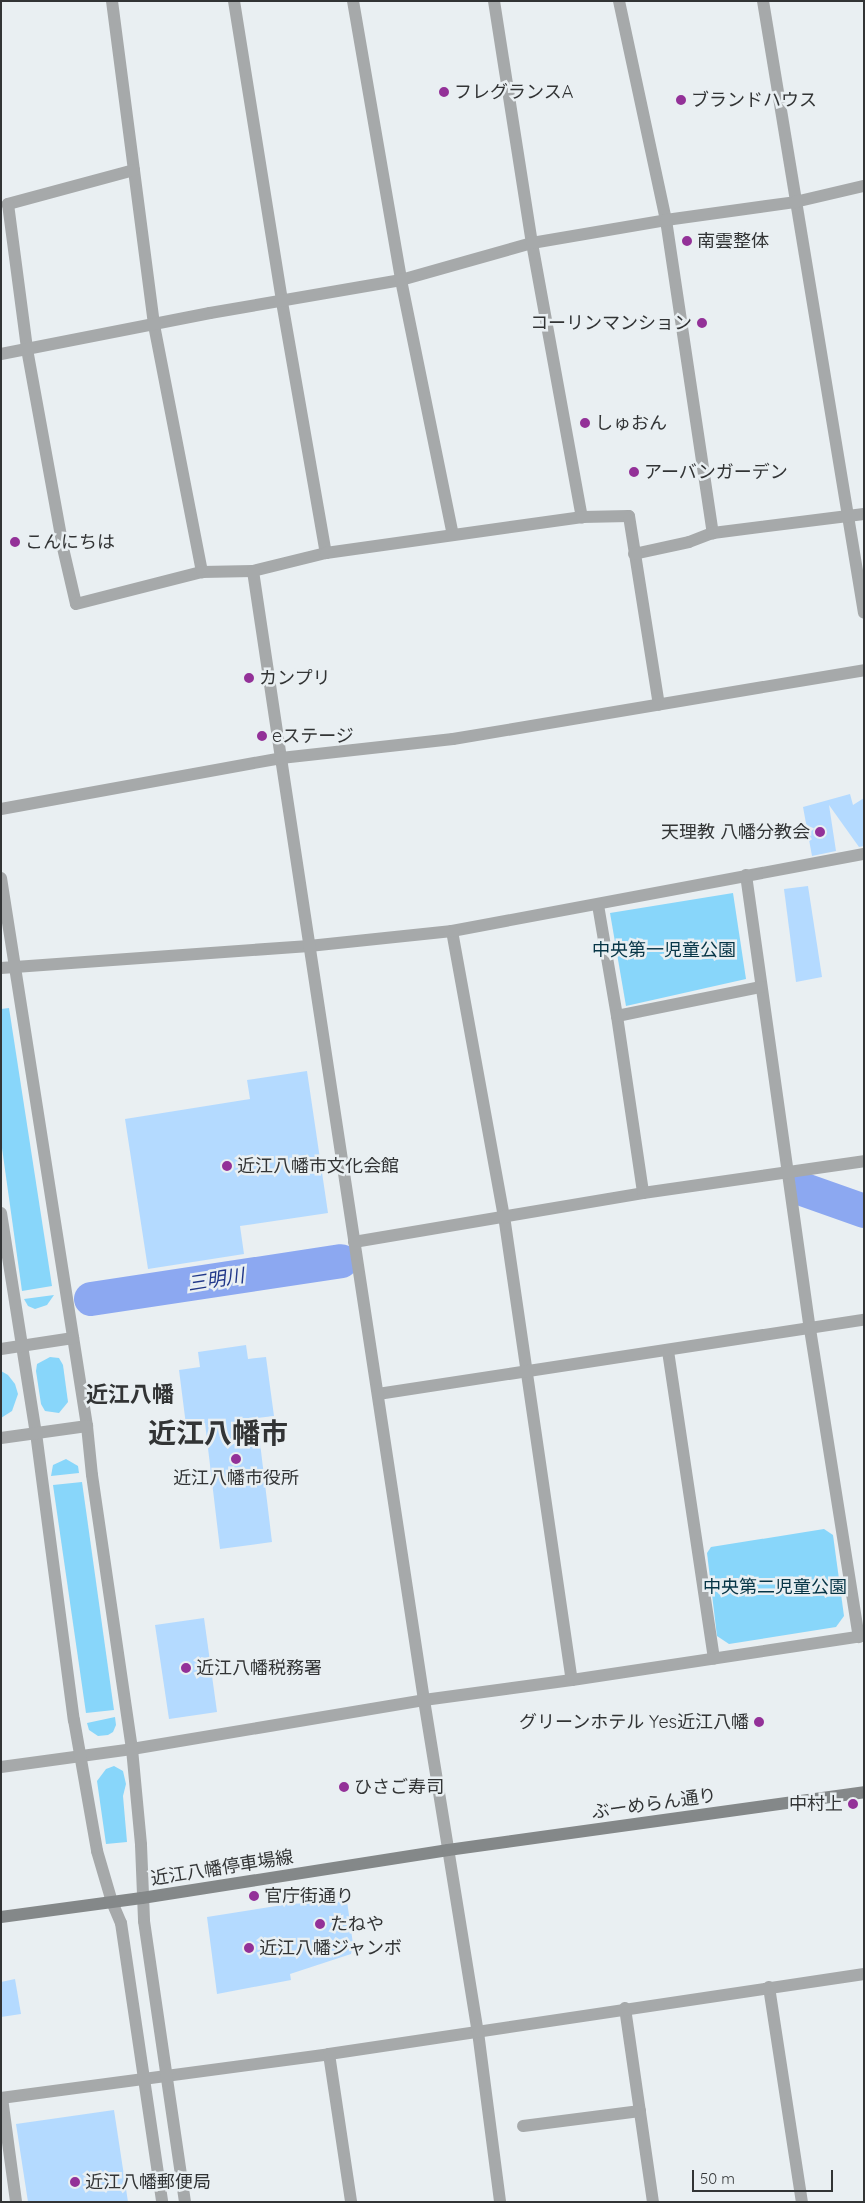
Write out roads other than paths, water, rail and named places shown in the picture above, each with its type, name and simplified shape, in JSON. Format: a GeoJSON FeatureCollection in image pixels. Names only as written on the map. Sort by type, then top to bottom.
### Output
{"type":"FeatureCollection","features":[{"type":"Feature","properties":{"kind":"main road","name":"ぶーめらん通り"},"geometry":{"type":"LineString","coordinates":[[448,1850],[864,1792]]}},
{"type":"Feature","properties":{"kind":"main road","name":"近江八幡停車場線"},"geometry":{"type":"LineString","coordinates":[[1,1917],[142,1898],[448,1850]]}},
{"type":"Feature","properties":{"kind":"street"},"geometry":{"type":"LineString","coordinates":[[112,1],[154,325],[202,572]]}},
{"type":"Feature","properties":{"kind":"street"},"geometry":{"type":"LineString","coordinates":[[234,1],[282,302],[326,553]]}},
{"type":"Feature","properties":{"kind":"street"},"geometry":{"type":"LineString","coordinates":[[352,1],[401,280],[453,535]]}},
{"type":"Feature","properties":{"kind":"street"},"geometry":{"type":"LineString","coordinates":[[494,1],[532,243],[582,517]]}},
{"type":"Feature","properties":{"kind":"street"},"geometry":{"type":"LineString","coordinates":[[619,1],[666,220],[713,533]]}},
{"type":"Feature","properties":{"kind":"street"},"geometry":{"type":"LineString","coordinates":[[763,1],[864,612]]}},
{"type":"Feature","properties":{"kind":"street"},"geometry":{"type":"LineString","coordinates":[[134,170],[8,204],[27,349],[63,548],[76,604],[202,572],[253,571],[326,553],[582,517],[628,516],[659,705]]}},
{"type":"Feature","properties":{"kind":"street"},"geometry":{"type":"LineString","coordinates":[[1,354],[210,313],[401,280],[532,243],[666,220],[795,202],[864,186]]}},
{"type":"Feature","properties":{"kind":"street"},"geometry":{"type":"LineString","coordinates":[[634,554],[689,542],[713,533],[864,514]]}},
{"type":"Feature","properties":{"kind":"street"},"geometry":{"type":"LineString","coordinates":[[253,571],[424,1700],[478,2032],[500,2202]]}},
{"type":"Feature","properties":{"kind":"street"},"geometry":{"type":"LineString","coordinates":[[1,809],[281,758],[453,739],[864,670]]}},
{"type":"Feature","properties":{"kind":"street"},"geometry":{"type":"LineString","coordinates":[[1,968],[15,965],[309,946],[452,931],[864,854]]}},
{"type":"Feature","properties":{"kind":"street"},"geometry":{"type":"LineString","coordinates":[[1,1767],[132,1749],[424,1700],[572,1680],[861,1636],[810,1329],[746,875]]}},
{"type":"Feature","properties":{"kind":"street"},"geometry":{"type":"LineString","coordinates":[[1,878],[87,1426],[92,1476],[132,1749],[140,1845],[142,1898],[185,2202]]}},
{"type":"Feature","properties":{"kind":"street"},"geometry":{"type":"LineString","coordinates":[[598,905],[617,1016],[643,1193]]}},
{"type":"Feature","properties":{"kind":"street"},"geometry":{"type":"LineString","coordinates":[[452,931],[504,1216],[572,1680]]}},
{"type":"Feature","properties":{"kind":"street"},"geometry":{"type":"LineString","coordinates":[[617,1016],[761,987]]}},
{"type":"Feature","properties":{"kind":"street"},"geometry":{"type":"LineString","coordinates":[[354,1242],[643,1193],[864,1161]]}},
{"type":"Feature","properties":{"kind":"street"},"geometry":{"type":"LineString","coordinates":[[1,1213],[36,1433],[74,1720],[82,1756],[97,1851],[112,1902],[122,1923],[162,2202]]}},
{"type":"Feature","properties":{"kind":"street"},"geometry":{"type":"LineString","coordinates":[[378,1394],[864,1320]]}},
{"type":"Feature","properties":{"kind":"street"},"geometry":{"type":"LineString","coordinates":[[1,1349],[73,1338]]}},
{"type":"Feature","properties":{"kind":"street"},"geometry":{"type":"LineString","coordinates":[[668,1350],[714,1659]]}},
{"type":"Feature","properties":{"kind":"street"},"geometry":{"type":"LineString","coordinates":[[1,1438],[87,1426]]}},
{"type":"Feature","properties":{"kind":"street"},"geometry":{"type":"LineString","coordinates":[[16,2202],[1,2098],[166,2074],[329,2054],[625,2008],[864,1974]]}},
{"type":"Feature","properties":{"kind":"street"},"geometry":{"type":"LineString","coordinates":[[769,1987],[802,2202]]}},
{"type":"Feature","properties":{"kind":"street"},"geometry":{"type":"LineString","coordinates":[[625,2008],[653,2202]]}},
{"type":"Feature","properties":{"kind":"street"},"geometry":{"type":"LineString","coordinates":[[329,2054],[350,2202]]}},
{"type":"Feature","properties":{"kind":"street"},"geometry":{"type":"LineString","coordinates":[[523,2126],[640,2111]]}},
{"type":"Feature","properties":{"kind":"waterway","name":"三明川"},"geometry":{"type":"LineString","coordinates":[[802,1189],[864,1211]]}},
{"type":"Feature","properties":{"kind":"waterway","name":"三明川"},"geometry":{"type":"LineString","coordinates":[[91,1299],[341,1261]]}},
{"type":"Feature","properties":{"kind":"place","name":"フレグランスA"},"geometry":{"type":"Point","coordinates":[444,92]}},
{"type":"Feature","properties":{"kind":"place","name":"ブランドハウス"},"geometry":{"type":"Point","coordinates":[681,100]}},
{"type":"Feature","properties":{"kind":"place","name":"南雲整体"},"geometry":{"type":"Point","coordinates":[687,241]}},
{"type":"Feature","properties":{"kind":"place","name":"コーリンマンション"},"geometry":{"type":"Point","coordinates":[702,323]}},
{"type":"Feature","properties":{"kind":"place","name":"しゅおん"},"geometry":{"type":"Point","coordinates":[585,423]}},
{"type":"Feature","properties":{"kind":"place","name":"アーバンガーデン"},"geometry":{"type":"Point","coordinates":[634,472]}},
{"type":"Feature","properties":{"kind":"place","name":"こんにちは"},"geometry":{"type":"Point","coordinates":[15,542]}},
{"type":"Feature","properties":{"kind":"place","name":"カンプリ"},"geometry":{"type":"Point","coordinates":[249,678]}},
{"type":"Feature","properties":{"kind":"place","name":"eステージ"},"geometry":{"type":"Point","coordinates":[262,736]}},
{"type":"Feature","properties":{"kind":"place","name":"天理教 八幡分教会"},"geometry":{"type":"Point","coordinates":[820,832]}},
{"type":"Feature","properties":{"kind":"place","name":"近江八幡市文化会館"},"geometry":{"type":"Point","coordinates":[227,1166]}},
{"type":"Feature","properties":{"kind":"place","name":"近江八幡市役所"},"geometry":{"type":"Point","coordinates":[236,1459]}},
{"type":"Feature","properties":{"kind":"place","name":"近江八幡税務署"},"geometry":{"type":"Point","coordinates":[186,1668]}},
{"type":"Feature","properties":{"kind":"place","name":"グリーンホテル Yes近江八幡"},"geometry":{"type":"Point","coordinates":[759,1722]}},
{"type":"Feature","properties":{"kind":"place","name":"ひさご寿司"},"geometry":{"type":"Point","coordinates":[344,1787]}},
{"type":"Feature","properties":{"kind":"place","name":"中村上"},"geometry":{"type":"Point","coordinates":[853,1804]}},
{"type":"Feature","properties":{"kind":"place","name":"官庁街通り"},"geometry":{"type":"Point","coordinates":[254,1896]}},
{"type":"Feature","properties":{"kind":"place","name":"たねや"},"geometry":{"type":"Point","coordinates":[320,1924]}},
{"type":"Feature","properties":{"kind":"place","name":"近江八幡ジャンボ"},"geometry":{"type":"Point","coordinates":[249,1948]}},
{"type":"Feature","properties":{"kind":"place","name":"近江八幡郵便局"},"geometry":{"type":"Point","coordinates":[75,2182]}},
{"type":"Feature","properties":{"kind":"district","name":"近江八幡"},"geometry":{"type":"Point","coordinates":[130,1395]}},
{"type":"Feature","properties":{"kind":"district","name":"近江八幡市"},"geometry":{"type":"Point","coordinates":[218,1433]}},
{"type":"Feature","properties":{"kind":"park label","name":"中央第一児童公園"},"geometry":{"type":"Point","coordinates":[664,950]}},
{"type":"Feature","properties":{"kind":"park label","name":"中央第二児童公園"},"geometry":{"type":"Point","coordinates":[775,1587]}}]}
